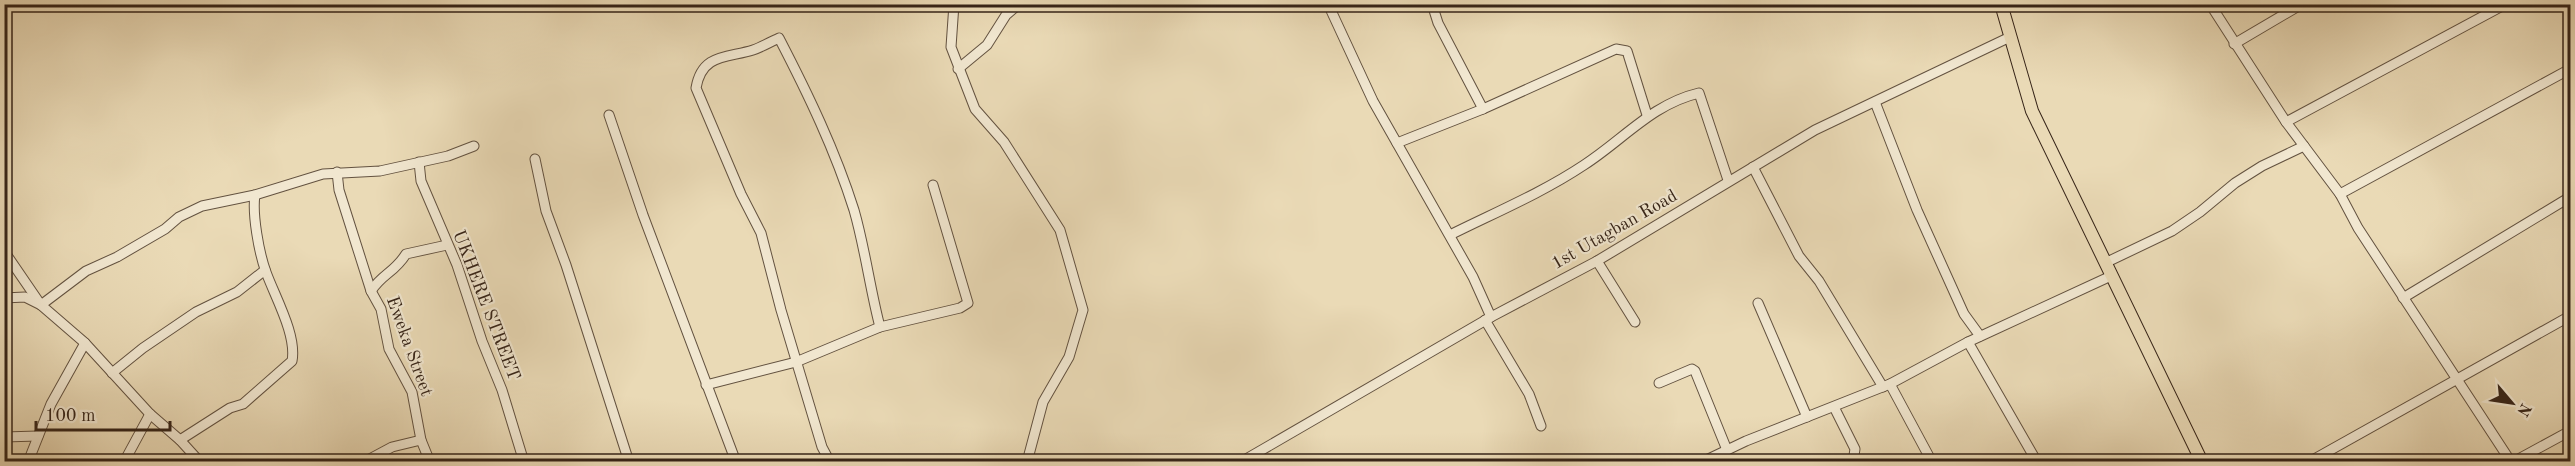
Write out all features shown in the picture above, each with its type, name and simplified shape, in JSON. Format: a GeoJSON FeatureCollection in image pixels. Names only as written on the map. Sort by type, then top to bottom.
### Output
{"type":"FeatureCollection","features":[{"type":"Feature","properties":{"kind":"main road"},"geometry":{"type":"LineString","coordinates":[[2001,4],[2032,111],[2202,462]]}},
{"type":"Feature","properties":{"kind":"street"},"geometry":{"type":"LineString","coordinates":[[954,4],[951,47],[958,69],[975,109],[1004,142],[1060,230],[1083,310],[1069,357],[1043,402],[1027,462]]}},
{"type":"Feature","properties":{"kind":"street"},"geometry":{"type":"LineString","coordinates":[[958,69],[987,45],[1006,15],[1019,4]]}},
{"type":"Feature","properties":{"kind":"street"},"geometry":{"type":"LineString","coordinates":[[1328,4],[1373,100],[1473,276],[1488,318],[1529,394],[1540,426]]}},
{"type":"Feature","properties":{"kind":"street"},"geometry":{"type":"LineString","coordinates":[[1432,4],[1438,23],[1483,109]]}},
{"type":"Feature","properties":{"kind":"street"},"geometry":{"type":"LineString","coordinates":[[2210,4],[2286,122],[2340,194],[2358,228],[2512,462],[2571,431]]}},
{"type":"Feature","properties":{"kind":"street"},"geometry":{"type":"LineString","coordinates":[[2234,44],[2302,4]]}},
{"type":"Feature","properties":{"kind":"street"},"geometry":{"type":"LineString","coordinates":[[2286,122],[2506,4]]}},
{"type":"Feature","properties":{"kind":"street","name":"1st Utagban Road"},"geometry":{"type":"LineString","coordinates":[[1241,462],[1488,318],[1597,261],[1728,180],[1815,130],[2010,37]]}},
{"type":"Feature","properties":{"kind":"street"},"geometry":{"type":"LineString","coordinates":[[830,462],[822,447],[796,362],[761,233],[741,194],[696,88],[698,76],[708,65],[726,54],[751,51],[779,38],[811,98],[843,177],[855,214],[880,327]]}},
{"type":"Feature","properties":{"kind":"street"},"geometry":{"type":"LineString","coordinates":[[1397,143],[1483,109],[1616,49],[1626,51],[1647,115]]}},
{"type":"Feature","properties":{"kind":"street"},"geometry":{"type":"LineString","coordinates":[[2340,194],[2571,69]]}},
{"type":"Feature","properties":{"kind":"street"},"geometry":{"type":"LineString","coordinates":[[1449,235],[1582,166],[1634,129],[1647,115],[1699,93],[1728,180]]}},
{"type":"Feature","properties":{"kind":"street"},"geometry":{"type":"LineString","coordinates":[[1875,102],[1917,210],[1964,314],[1980,336]]}},
{"type":"Feature","properties":{"kind":"street"},"geometry":{"type":"LineString","coordinates":[[609,115],[643,215],[736,462]]}},
{"type":"Feature","properties":{"kind":"street"},"geometry":{"type":"LineString","coordinates":[[41,304],[86,271],[165,229],[179,217],[223,199],[255,195],[290,182],[337,172],[371,172],[419,162],[474,146]]}},
{"type":"Feature","properties":{"kind":"street"},"geometry":{"type":"LineString","coordinates":[[2105,263],[2172,231],[2200,212],[2235,183],[2304,146]]}},
{"type":"Feature","properties":{"kind":"street"},"geometry":{"type":"LineString","coordinates":[[535,159],[546,211],[570,276],[629,462]]}},
{"type":"Feature","properties":{"kind":"street","name":"UKHERE STREET"},"geometry":{"type":"LineString","coordinates":[[419,162],[421,181],[447,245],[458,265],[482,341],[502,390],[524,462]]}},
{"type":"Feature","properties":{"kind":"street"},"geometry":{"type":"LineString","coordinates":[[1754,167],[1799,256],[1819,281],[1887,386],[1932,462]]}},
{"type":"Feature","properties":{"kind":"street","name":"Eweka Street"},"geometry":{"type":"LineString","coordinates":[[337,172],[370,291],[381,309],[389,349],[412,392],[421,440],[430,462]]}},
{"type":"Feature","properties":{"kind":"street"},"geometry":{"type":"LineString","coordinates":[[706,385],[796,362],[880,327],[960,308],[968,303],[933,185]]}},
{"type":"Feature","properties":{"kind":"street"},"geometry":{"type":"LineString","coordinates":[[180,440],[230,408],[243,404],[292,362],[294,355],[284,316],[265,270],[252,211],[255,195]]}},
{"type":"Feature","properties":{"kind":"street"},"geometry":{"type":"LineString","coordinates":[[2403,298],[2571,197]]}},
{"type":"Feature","properties":{"kind":"street"},"geometry":{"type":"LineString","coordinates":[[370,291],[380,276],[396,270],[406,254],[447,245]]}},
{"type":"Feature","properties":{"kind":"street"},"geometry":{"type":"LineString","coordinates":[[4,251],[41,304],[85,344],[150,414],[180,440],[200,462]]}},
{"type":"Feature","properties":{"kind":"street"},"geometry":{"type":"LineString","coordinates":[[1597,261],[1635,322]]}},
{"type":"Feature","properties":{"kind":"street"},"geometry":{"type":"LineString","coordinates":[[112,373],[143,348],[196,312],[237,292],[265,270]]}},
{"type":"Feature","properties":{"kind":"street"},"geometry":{"type":"LineString","coordinates":[[1702,462],[1887,386],[1980,336],[2111,276]]}},
{"type":"Feature","properties":{"kind":"street"},"geometry":{"type":"LineString","coordinates":[[4,298],[25,297],[41,304]]}},
{"type":"Feature","properties":{"kind":"street"},"geometry":{"type":"LineString","coordinates":[[1758,303],[1807,417]]}},
{"type":"Feature","properties":{"kind":"street"},"geometry":{"type":"LineString","coordinates":[[2309,462],[2571,316]]}},
{"type":"Feature","properties":{"kind":"street"},"geometry":{"type":"LineString","coordinates":[[1968,342],[2037,462]]}},
{"type":"Feature","properties":{"kind":"street"},"geometry":{"type":"LineString","coordinates":[[28,462],[51,404],[85,344]]}},
{"type":"Feature","properties":{"kind":"street"},"geometry":{"type":"LineString","coordinates":[[1659,383],[1692,369],[1695,371],[1727,450]]}},
{"type":"Feature","properties":{"kind":"street"},"geometry":{"type":"LineString","coordinates":[[1834,407],[1855,449],[1853,462]]}},
{"type":"Feature","properties":{"kind":"street"},"geometry":{"type":"LineString","coordinates":[[124,462],[150,414]]}},
{"type":"Feature","properties":{"kind":"street"},"geometry":{"type":"LineString","coordinates":[[4,437],[38,436]]}},
{"type":"Feature","properties":{"kind":"street"},"geometry":{"type":"LineString","coordinates":[[364,462],[392,447],[421,440]]}}]}
